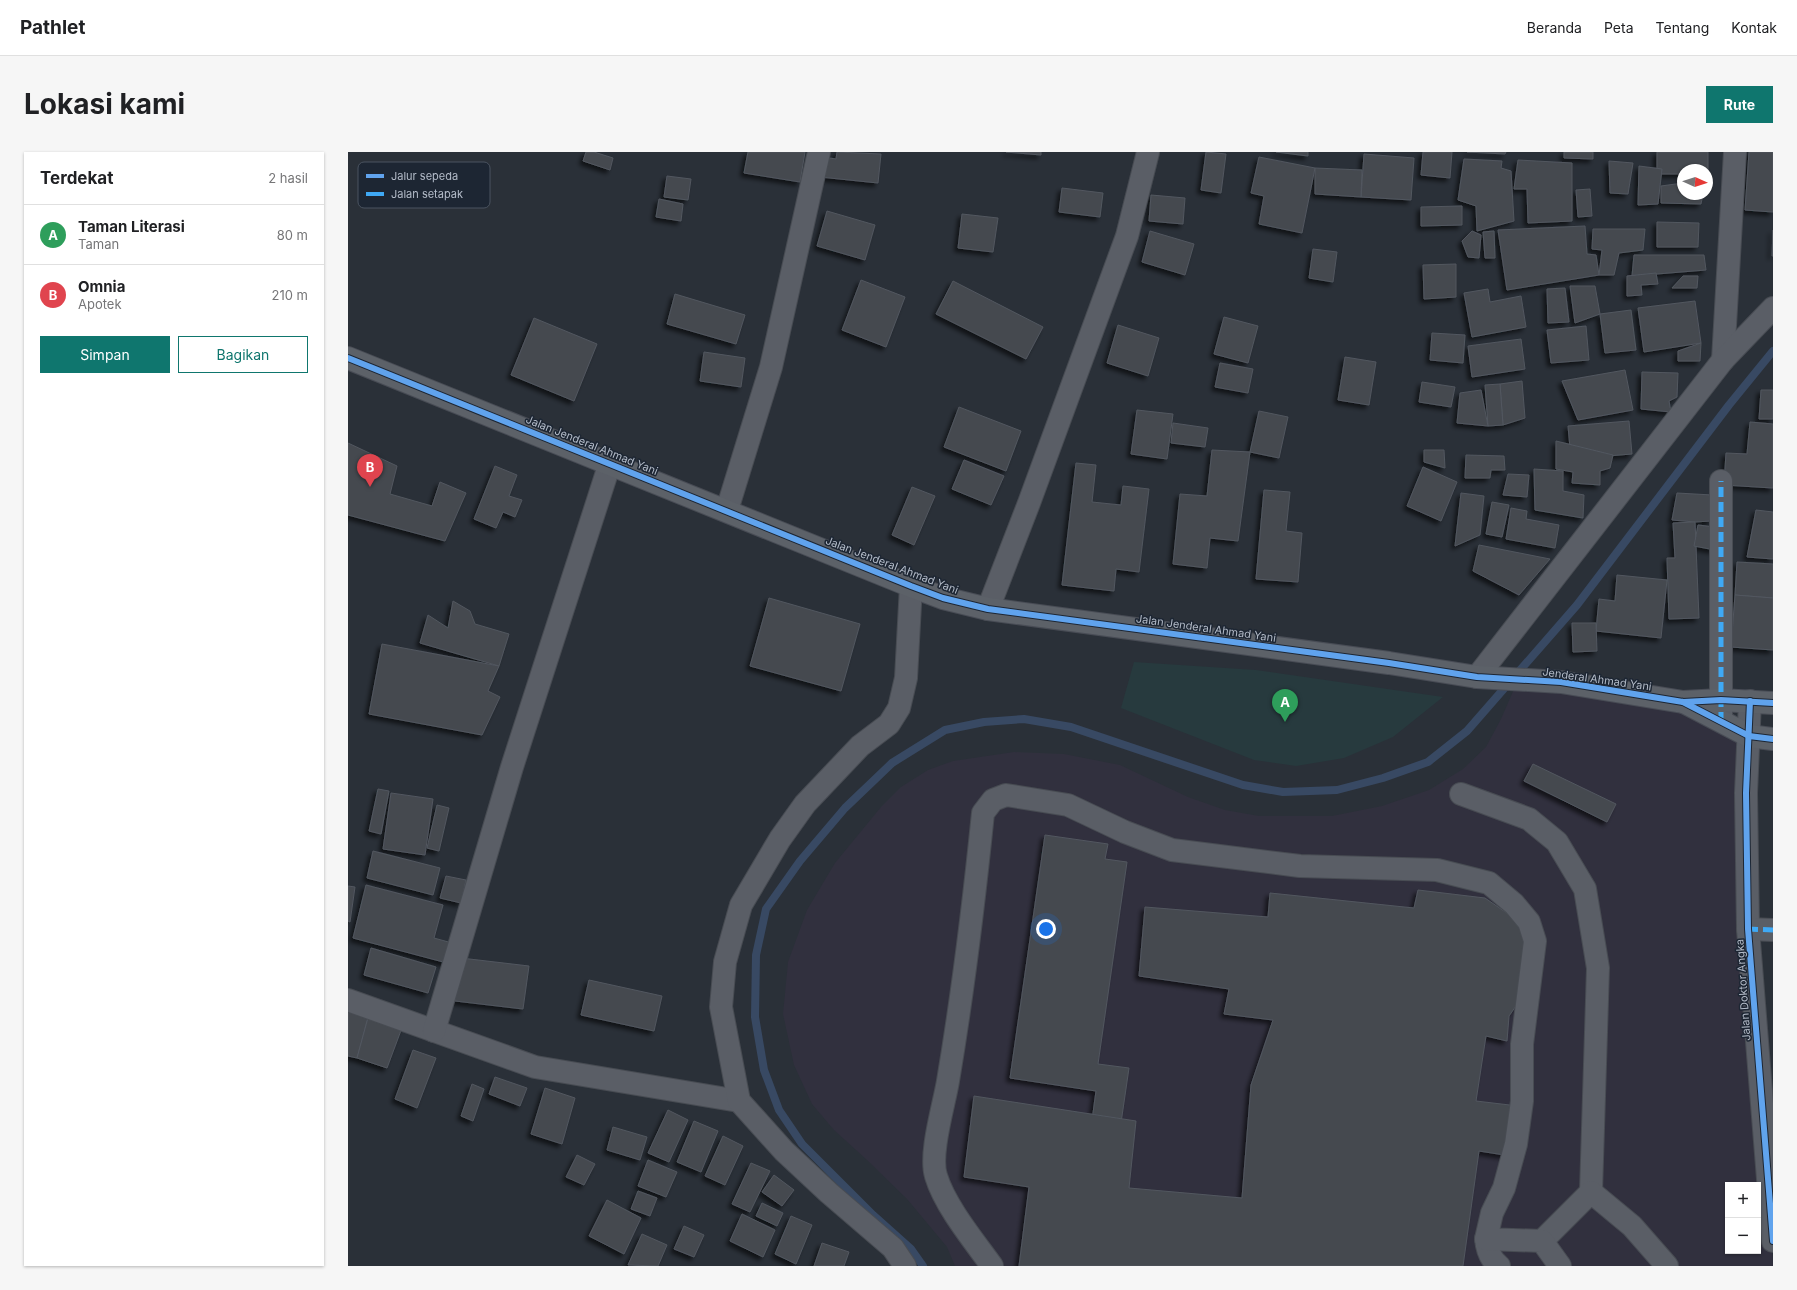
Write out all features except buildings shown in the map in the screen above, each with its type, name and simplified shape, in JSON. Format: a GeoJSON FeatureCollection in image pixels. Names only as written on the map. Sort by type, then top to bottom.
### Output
{"type":"FeatureCollection","features":[{"type":"Feature","properties":{"kind":"main road","name":"Jalan Jenderal Ahmad Yani"},"geometry":{"type":"LineString","coordinates":[[348,358],[943,598],[988,609],[1390,662],[1481,677]]}},
{"type":"Feature","properties":{"kind":"main road","name":"Jenderal Ahmad Yani"},"geometry":{"type":"LineString","coordinates":[[1481,677],[1561,682],[1683,702],[1721,700],[1773,703]]}},
{"type":"Feature","properties":{"kind":"main road","name":"Jenderal Ahmad Yani"},"geometry":{"type":"LineString","coordinates":[[1683,702],[1749,736],[1773,738]]}},
{"type":"Feature","properties":{"kind":"street"},"geometry":{"type":"LineString","coordinates":[[727,510],[771,367],[819,152]]}},
{"type":"Feature","properties":{"kind":"street"},"geometry":{"type":"LineString","coordinates":[[988,609],[1029,503],[1127,236],[1148,152]]}},
{"type":"Feature","properties":{"kind":"street"},"geometry":{"type":"LineString","coordinates":[[1723,360],[1735,152]]}},
{"type":"Feature","properties":{"kind":"street"},"geometry":{"type":"LineString","coordinates":[[1481,677],[1723,360],[1773,308]]}},
{"type":"Feature","properties":{"kind":"street"},"geometry":{"type":"LineString","coordinates":[[434,1031],[512,767],[610,463]]}},
{"type":"Feature","properties":{"kind":"street"},"geometry":{"type":"LineString","coordinates":[[1721,480],[1721,722]]}},
{"type":"Feature","properties":{"kind":"street"},"geometry":{"type":"LineString","coordinates":[[905,1266],[893,1248],[784,1151],[739,1101],[721,1007],[726,962],[740,905],[780,839],[806,804],[860,746],[889,724],[900,708],[906,678],[911,586]]}},
{"type":"Feature","properties":{"kind":"street","name":"Jalan Doktor Angka"},"geometry":{"type":"LineString","coordinates":[[1750,701],[1746,793],[1748,929],[1767,1083],[1773,1241]]}},
{"type":"Feature","properties":{"kind":"street"},"geometry":{"type":"LineString","coordinates":[[1461,794],[1529,819],[1557,842],[1585,889],[1598,968],[1591,1192],[1542,1241],[1486,1239]]}},
{"type":"Feature","properties":{"kind":"street"},"geometry":{"type":"LineString","coordinates":[[992,1266],[952,1208],[936,1176],[935,1148],[948,1082],[972,921],[983,813],[993,800],[1006,795],[1068,805],[1125,832],[1172,850],[1300,866],[1437,870],[1489,883],[1514,904],[1529,922],[1535,941],[1522,1044],[1522,1101],[1516,1144],[1504,1188],[1492,1213],[1486,1239],[1487,1249],[1493,1262],[1499,1266]]}},
{"type":"Feature","properties":{"kind":"street"},"geometry":{"type":"LineString","coordinates":[[1748,929],[1773,930]]}},
{"type":"Feature","properties":{"kind":"street"},"geometry":{"type":"LineString","coordinates":[[348,1000],[535,1067],[739,1101]]}},
{"type":"Feature","properties":{"kind":"street"},"geometry":{"type":"LineString","coordinates":[[1591,1192],[1632,1226],[1667,1266]]}},
{"type":"Feature","properties":{"kind":"street"},"geometry":{"type":"LineString","coordinates":[[1542,1241],[1560,1266]]}},
{"type":"Feature","properties":{"kind":"shaded area"},"geometry":{"type":"Polygon","coordinates":[[[1518,680],[1654,696],[1740,737],[1773,1266],[955,1266],[947,1247],[907,1199],[834,1130],[812,1104],[794,1065],[783,1014],[788,962],[807,910],[835,863],[881,807],[901,787],[928,770],[953,761],[1014,752],[1064,754],[1120,765],[1188,797],[1225,810],[1259,816],[1332,816],[1382,806],[1429,790],[1463,769],[1486,747],[1501,719],[1518,680]]]}},
{"type":"Feature","properties":{"kind":"green space"},"geometry":{"type":"Polygon","coordinates":[[[1134,662],[1256,670],[1443,697],[1393,737],[1344,758],[1296,766],[1254,760],[1121,708],[1134,662]]]}},
{"type":"Feature","properties":{"kind":"waterway"},"geometry":{"type":"LineString","coordinates":[[923,1266],[911,1249],[873,1215],[802,1144],[779,1110],[764,1070],[755,1017],[756,955],[766,909],[800,861],[845,808],[892,763],[945,730],[984,722],[1024,719],[1071,727],[1243,785],[1283,792],[1337,790],[1383,778],[1428,762],[1467,731],[1577,605],[1729,405],[1773,351]]}},
{"type":"Feature","properties":{"kind":"marked path"},"geometry":{"type":"LineString","coordinates":[[1721,481],[1721,722]]}},
{"type":"Feature","properties":{"kind":"marked path"},"geometry":{"type":"LineString","coordinates":[[1748,929],[1773,930]]}},
{"type":"Feature","properties":{"kind":"cycle path"},"geometry":{"type":"LineString","coordinates":[[348,358],[911,586],[943,598],[988,609],[1389,663],[1477,677],[1561,682],[1683,702],[1721,700],[1773,703]]}},
{"type":"Feature","properties":{"kind":"cycle path"},"geometry":{"type":"LineString","coordinates":[[1750,701],[1746,793],[1748,929],[1773,1241]]}},
{"type":"Feature","properties":{"kind":"cycle path"},"geometry":{"type":"LineString","coordinates":[[1683,702],[1749,736],[1773,739]]}},
{"type":"Feature","properties":{"kind":"place","name":"Omnia"},"geometry":{"type":"Point","coordinates":[370,487]}},
{"type":"Feature","properties":{"kind":"place","name":"Taman Literasi"},"geometry":{"type":"Point","coordinates":[1285,722]}}]}
